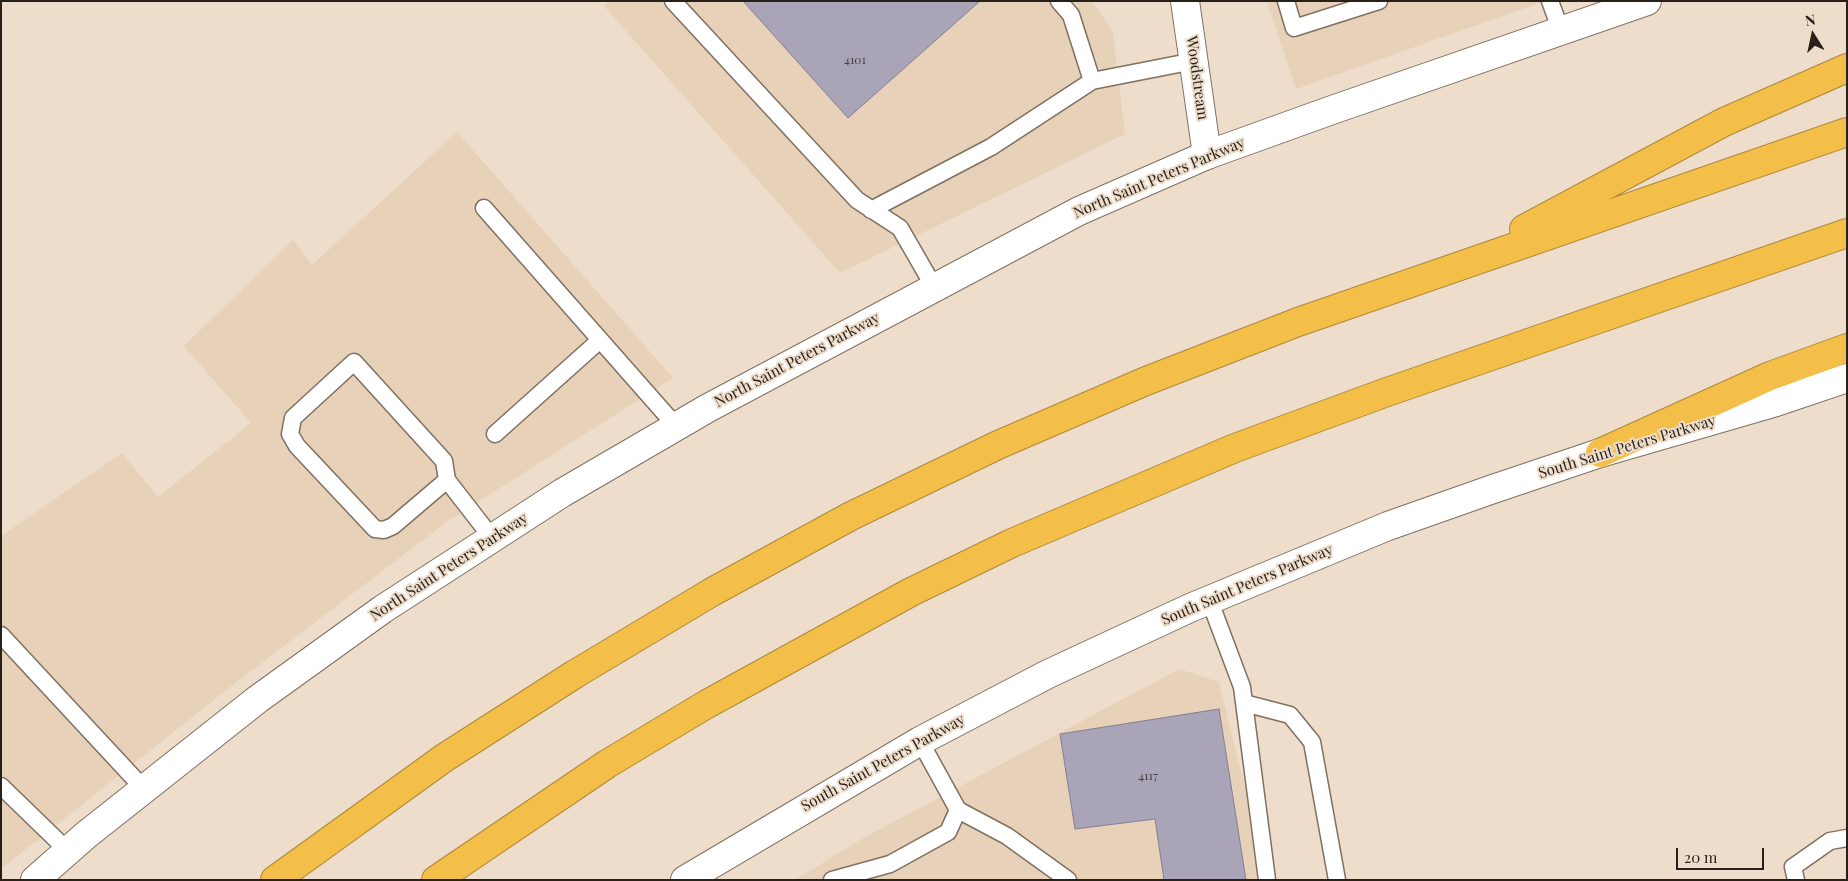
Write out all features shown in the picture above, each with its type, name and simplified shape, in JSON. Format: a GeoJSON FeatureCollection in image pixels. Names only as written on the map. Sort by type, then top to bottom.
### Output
{"type":"FeatureCollection","features":[{"type":"Feature","properties":{"kind":"highway"},"geometry":{"type":"LineString","coordinates":[[1452,268],[1724,122],[1847,68]]}},
{"type":"Feature","properties":{"kind":"highway"},"geometry":{"type":"LineString","coordinates":[[275,880],[444,758],[575,674],[712,592],[851,516],[998,445],[1146,381],[1298,322],[1847,132]]}},
{"type":"Feature","properties":{"kind":"highway"},"geometry":{"type":"LineString","coordinates":[[436,880],[607,764],[707,704],[912,592],[1012,544],[1235,448],[1387,392],[1847,233]]}},
{"type":"Feature","properties":{"kind":"highway"},"geometry":{"type":"LineString","coordinates":[[1600,453],[1770,376],[1847,348]]}},
{"type":"Feature","properties":{"kind":"main road","name":"Woodstream"},"geometry":{"type":"LineString","coordinates":[[1185,1],[1207,155]]}},
{"type":"Feature","properties":{"kind":"main road","name":"North Saint Peters Parkway"},"geometry":{"type":"LineString","coordinates":[[35,880],[144,789],[258,699],[383,609],[562,493],[676,426],[1078,211],[1207,155],[1647,1]]}},
{"type":"Feature","properties":{"kind":"main road","name":"South Saint Peters Parkway"},"geometry":{"type":"LineString","coordinates":[[684,880],[920,741],[1048,674],[1210,599],[1388,526],[1600,453],[1776,402],[1847,378]]}},
{"type":"Feature","properties":{"kind":"lane"},"geometry":{"type":"LineString","coordinates":[[673,1],[857,200],[900,228],[934,287]]}},
{"type":"Feature","properties":{"kind":"lane"},"geometry":{"type":"LineString","coordinates":[[1059,1],[1071,15],[1092,81]]}},
{"type":"Feature","properties":{"kind":"lane"},"geometry":{"type":"LineString","coordinates":[[1286,1],[1294,28],[1379,1]]}},
{"type":"Feature","properties":{"kind":"lane"},"geometry":{"type":"LineString","coordinates":[[1550,1],[1561,31]]}},
{"type":"Feature","properties":{"kind":"lane"},"geometry":{"type":"LineString","coordinates":[[871,210],[990,147],[1092,81],[1194,61]]}},
{"type":"Feature","properties":{"kind":"lane"},"geometry":{"type":"LineString","coordinates":[[484,208],[676,426]]}},
{"type":"Feature","properties":{"kind":"lane"},"geometry":{"type":"LineString","coordinates":[[495,434],[600,340]]}},
{"type":"Feature","properties":{"kind":"lane"},"geometry":{"type":"LineString","coordinates":[[447,480],[393,526],[384,530],[375,529],[297,446],[290,434],[293,418],[354,362],[444,461],[447,480],[492,538]]}},
{"type":"Feature","properties":{"kind":"lane"},"geometry":{"type":"LineString","coordinates":[[1210,599],[1242,686],[1267,880]]}},
{"type":"Feature","properties":{"kind":"lane"},"geometry":{"type":"LineString","coordinates":[[1,635],[144,789]]}},
{"type":"Feature","properties":{"kind":"lane"},"geometry":{"type":"LineString","coordinates":[[1244,703],[1290,715],[1312,742],[1337,880]]}},
{"type":"Feature","properties":{"kind":"lane"},"geometry":{"type":"LineString","coordinates":[[920,741],[958,810],[1006,836],[1068,880]]}},
{"type":"Feature","properties":{"kind":"lane"},"geometry":{"type":"LineString","coordinates":[[1,786],[68,851]]}},
{"type":"Feature","properties":{"kind":"lane"},"geometry":{"type":"LineString","coordinates":[[832,880],[890,864],[948,832],[958,810]]}},
{"type":"Feature","properties":{"kind":"lane"},"geometry":{"type":"LineString","coordinates":[[1796,880],[1793,867],[1830,841],[1847,838]]}},
{"type":"Feature","properties":{"kind":"shaded area"},"geometry":{"type":"Polygon","coordinates":[[[609,1],[1092,1],[1113,32],[1125,134],[840,273],[604,6],[609,1]]]}},
{"type":"Feature","properties":{"kind":"shaded area"},"geometry":{"type":"Polygon","coordinates":[[[1267,1],[1545,1],[1296,89],[1267,1]]]}},
{"type":"Feature","properties":{"kind":"shaded area"},"geometry":{"type":"Polygon","coordinates":[[[457,132],[673,378],[448,521],[234,684],[1,869],[1,536],[122,453],[158,497],[251,423],[184,346],[293,240],[312,265],[457,132]]]}},
{"type":"Feature","properties":{"kind":"shaded area"},"geometry":{"type":"Polygon","coordinates":[[[1179,669],[1219,682],[1246,792],[1257,880],[795,880],[860,840],[1179,669]]]}},
{"type":"Feature","properties":{"kind":"building"},"geometry":{"type":"Polygon","coordinates":[[[743,1],[980,1],[848,118],[743,1]]]}},
{"type":"Feature","properties":{"kind":"building"},"geometry":{"type":"Polygon","coordinates":[[[1219,709],[1246,880],[1164,880],[1155,819],[1075,829],[1060,734],[1219,709]]]}}]}
